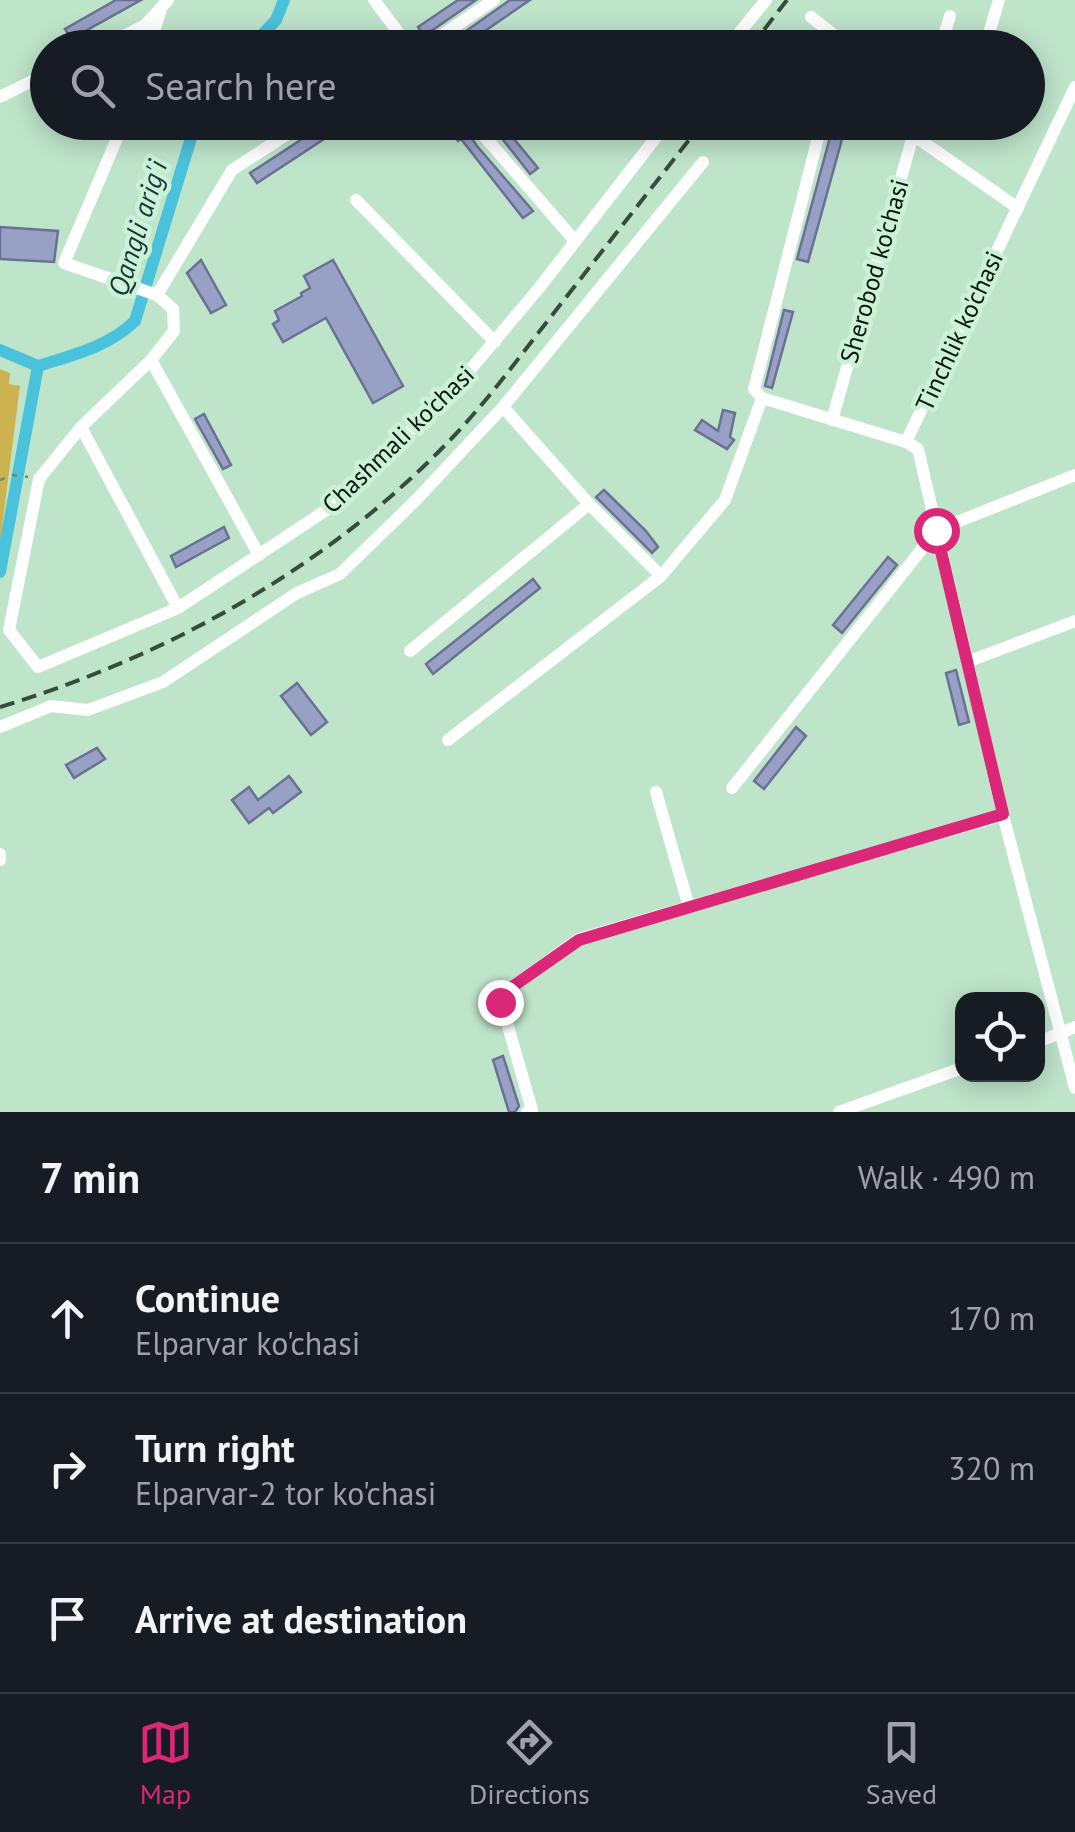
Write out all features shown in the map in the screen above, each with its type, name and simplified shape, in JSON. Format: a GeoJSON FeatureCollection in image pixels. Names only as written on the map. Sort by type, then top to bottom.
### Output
{"type":"FeatureCollection","features":[{"type":"Feature","properties":{"kind":"street"},"geometry":{"type":"LineString","coordinates":[[374,0],[396,30]]}},
{"type":"Feature","properties":{"kind":"street"},"geometry":{"type":"LineString","coordinates":[[450,30],[494,0]]}},
{"type":"Feature","properties":{"kind":"street"},"geometry":{"type":"LineString","coordinates":[[742,30],[766,0]]}},
{"type":"Feature","properties":{"kind":"street"},"geometry":{"type":"LineString","coordinates":[[990,30],[999,0]]}},
{"type":"Feature","properties":{"kind":"street"},"geometry":{"type":"LineString","coordinates":[[135,30],[145,25],[166,1]]}},
{"type":"Feature","properties":{"kind":"street"},"geometry":{"type":"LineString","coordinates":[[156,30],[166,1]]}},
{"type":"Feature","properties":{"kind":"street"},"geometry":{"type":"LineString","coordinates":[[946,30],[950,16]]}},
{"type":"Feature","properties":{"kind":"street"},"geometry":{"type":"LineString","coordinates":[[810,17],[827,30]]}},
{"type":"Feature","properties":{"kind":"street"},"geometry":{"type":"LineString","coordinates":[[0,96],[30,82]]}},
{"type":"Feature","properties":{"kind":"street","name":"Tinchlik ko'chasi"},"geometry":{"type":"LineString","coordinates":[[762,398],[906,442],[1075,87]]}},
{"type":"Feature","properties":{"kind":"street"},"geometry":{"type":"LineString","coordinates":[[116,140],[64,263],[157,295],[173,309],[174,331],[151,360],[81,427],[178,608]]}},
{"type":"Feature","properties":{"kind":"street"},"geometry":{"type":"LineString","coordinates":[[157,295],[232,170],[278,140]]}},
{"type":"Feature","properties":{"kind":"street"},"geometry":{"type":"LineString","coordinates":[[488,140],[575,241]]}},
{"type":"Feature","properties":{"kind":"street","name":"Chashmali ko'chasi"},"geometry":{"type":"LineString","coordinates":[[81,427],[39,478],[9,630],[38,667],[178,608],[328,509],[454,389],[654,140]]}},
{"type":"Feature","properties":{"kind":"street"},"geometry":{"type":"LineString","coordinates":[[448,740],[660,576],[724,500],[762,398],[754,390],[817,140]]}},
{"type":"Feature","properties":{"kind":"street","name":"Sherobod ko'chasi"},"geometry":{"type":"LineString","coordinates":[[832,420],[912,140]]}},
{"type":"Feature","properties":{"kind":"street"},"geometry":{"type":"LineString","coordinates":[[929,140],[1018,208]]}},
{"type":"Feature","properties":{"kind":"street"},"geometry":{"type":"LineString","coordinates":[[0,727],[51,706],[88,710],[164,682],[297,593],[340,574],[503,407],[702,162]]}},
{"type":"Feature","properties":{"kind":"street"},"geometry":{"type":"LineString","coordinates":[[356,200],[495,342]]}},
{"type":"Feature","properties":{"kind":"street"},"geometry":{"type":"LineString","coordinates":[[151,360],[259,555]]}},
{"type":"Feature","properties":{"kind":"street"},"geometry":{"type":"LineString","coordinates":[[503,407],[589,504],[660,576]]}},
{"type":"Feature","properties":{"kind":"street"},"geometry":{"type":"LineString","coordinates":[[906,442],[918,449],[1003,814],[1075,1088]]}},
{"type":"Feature","properties":{"kind":"street"},"geometry":{"type":"LineString","coordinates":[[732,788],[936,530],[1075,475]]}},
{"type":"Feature","properties":{"kind":"street"},"geometry":{"type":"LineString","coordinates":[[410,651],[589,504]]}},
{"type":"Feature","properties":{"kind":"street"},"geometry":{"type":"LineString","coordinates":[[967,662],[1075,621]]}},
{"type":"Feature","properties":{"kind":"street"},"geometry":{"type":"LineString","coordinates":[[656,792],[689,907]]}},
{"type":"Feature","properties":{"kind":"street"},"geometry":{"type":"LineString","coordinates":[[530,1111],[502,1011],[504,996],[579,940],[1003,814]]}},
{"type":"Feature","properties":{"kind":"street"},"geometry":{"type":"LineString","coordinates":[[1045,1039],[1075,1027]]}},
{"type":"Feature","properties":{"kind":"street"},"geometry":{"type":"LineString","coordinates":[[839,1112],[955,1071]]}},
{"type":"Feature","properties":{"kind":"path"},"geometry":{"type":"LineString","coordinates":[[0,480],[13,476],[34,478]]}},
{"type":"Feature","properties":{"kind":"shaded area"},"geometry":{"type":"Polygon","coordinates":[[[0,369],[10,373],[9,384],[20,386],[0,543],[0,369]]]}},
{"type":"Feature","properties":{"kind":"building"},"geometry":{"type":"Polygon","coordinates":[[[116,0],[141,0],[87,30],[65,29],[116,0]]]}},
{"type":"Feature","properties":{"kind":"building"},"geometry":{"type":"Polygon","coordinates":[[[458,0],[476,0],[433,30],[418,27],[458,0]]]}},
{"type":"Feature","properties":{"kind":"building"},"geometry":{"type":"Polygon","coordinates":[[[510,0],[530,0],[486,30],[468,30],[510,0]]]}},
{"type":"Feature","properties":{"kind":"building"},"geometry":{"type":"Polygon","coordinates":[[[300,140],[323,140],[257,183],[250,173],[300,140]]]}},
{"type":"Feature","properties":{"kind":"building"},"geometry":{"type":"Polygon","coordinates":[[[462,140],[473,140],[533,211],[523,218],[462,140]]]}},
{"type":"Feature","properties":{"kind":"building"},"geometry":{"type":"Polygon","coordinates":[[[503,140],[515,140],[538,168],[530,174],[503,140]]]}},
{"type":"Feature","properties":{"kind":"building"},"geometry":{"type":"Polygon","coordinates":[[[829,140],[842,140],[808,262],[797,259],[829,140]]]}},
{"type":"Feature","properties":{"kind":"building"},"geometry":{"type":"Polygon","coordinates":[[[0,227],[58,231],[54,262],[0,259],[0,227]]]}},
{"type":"Feature","properties":{"kind":"building"},"geometry":{"type":"Polygon","coordinates":[[[201,260],[226,305],[211,313],[187,273],[201,260]]]}},
{"type":"Feature","properties":{"kind":"building"},"geometry":{"type":"Polygon","coordinates":[[[333,260],[403,386],[373,403],[326,318],[283,342],[273,324],[279,320],[275,311],[310,288],[304,276],[333,260]]]}},
{"type":"Feature","properties":{"kind":"building"},"geometry":{"type":"Polygon","coordinates":[[[784,310],[793,312],[772,388],[765,386],[784,310]]]}},
{"type":"Feature","properties":{"kind":"building"},"geometry":{"type":"Polygon","coordinates":[[[723,410],[735,413],[730,437],[734,440],[727,449],[695,430],[702,420],[718,431],[723,410]]]}},
{"type":"Feature","properties":{"kind":"building"},"geometry":{"type":"Polygon","coordinates":[[[204,414],[231,465],[223,469],[195,419],[204,414]]]}},
{"type":"Feature","properties":{"kind":"building"},"geometry":{"type":"Polygon","coordinates":[[[604,490],[646,531],[658,547],[652,553],[596,497],[604,490]]]}},
{"type":"Feature","properties":{"kind":"building"},"geometry":{"type":"Polygon","coordinates":[[[224,527],[229,538],[176,567],[171,556],[224,527]]]}},
{"type":"Feature","properties":{"kind":"building"},"geometry":{"type":"Polygon","coordinates":[[[888,557],[897,565],[842,633],[833,625],[888,557]]]}},
{"type":"Feature","properties":{"kind":"building"},"geometry":{"type":"Polygon","coordinates":[[[533,579],[540,588],[433,674],[426,664],[533,579]]]}},
{"type":"Feature","properties":{"kind":"building"},"geometry":{"type":"Polygon","coordinates":[[[956,670],[969,722],[959,725],[946,673],[956,670]]]}},
{"type":"Feature","properties":{"kind":"building"},"geometry":{"type":"Polygon","coordinates":[[[297,683],[327,722],[311,735],[281,696],[297,683]]]}},
{"type":"Feature","properties":{"kind":"building"},"geometry":{"type":"Polygon","coordinates":[[[796,727],[806,736],[764,789],[754,781],[796,727]]]}},
{"type":"Feature","properties":{"kind":"building"},"geometry":{"type":"Polygon","coordinates":[[[97,748],[105,759],[74,778],[66,765],[97,748]]]}},
{"type":"Feature","properties":{"kind":"building"},"geometry":{"type":"Polygon","coordinates":[[[289,776],[301,792],[273,813],[269,808],[249,823],[232,800],[249,787],[258,800],[289,776]]]}},
{"type":"Feature","properties":{"kind":"building"},"geometry":{"type":"Polygon","coordinates":[[[503,1056],[519,1106],[515,1112],[509,1112],[493,1060],[503,1056]]]}},
{"type":"Feature","properties":{"kind":"waterway","name":"Qangli arig'i"},"geometry":{"type":"LineString","coordinates":[[267,30],[276,20],[284,0]]}},
{"type":"Feature","properties":{"kind":"waterway","name":"Qangli arig'i"},"geometry":{"type":"LineString","coordinates":[[0,350],[38,366],[102,344],[135,321],[190,140]]}},
{"type":"Feature","properties":{"kind":"waterway"},"geometry":{"type":"LineString","coordinates":[[0,572],[38,366]]}},
{"type":"Feature","properties":{"kind":"railway"},"geometry":{"type":"LineString","coordinates":[[764,30],[787,0]]}},
{"type":"Feature","properties":{"kind":"railway"},"geometry":{"type":"LineString","coordinates":[[0,707],[63,686],[185,633],[300,566],[354,527],[404,484],[479,408],[689,140]]}},
{"type":"Feature","properties":{"kind":"route"},"geometry":{"type":"LineString","coordinates":[[500,1002],[509,989],[579,940],[1003,814],[936,530]]}}]}
